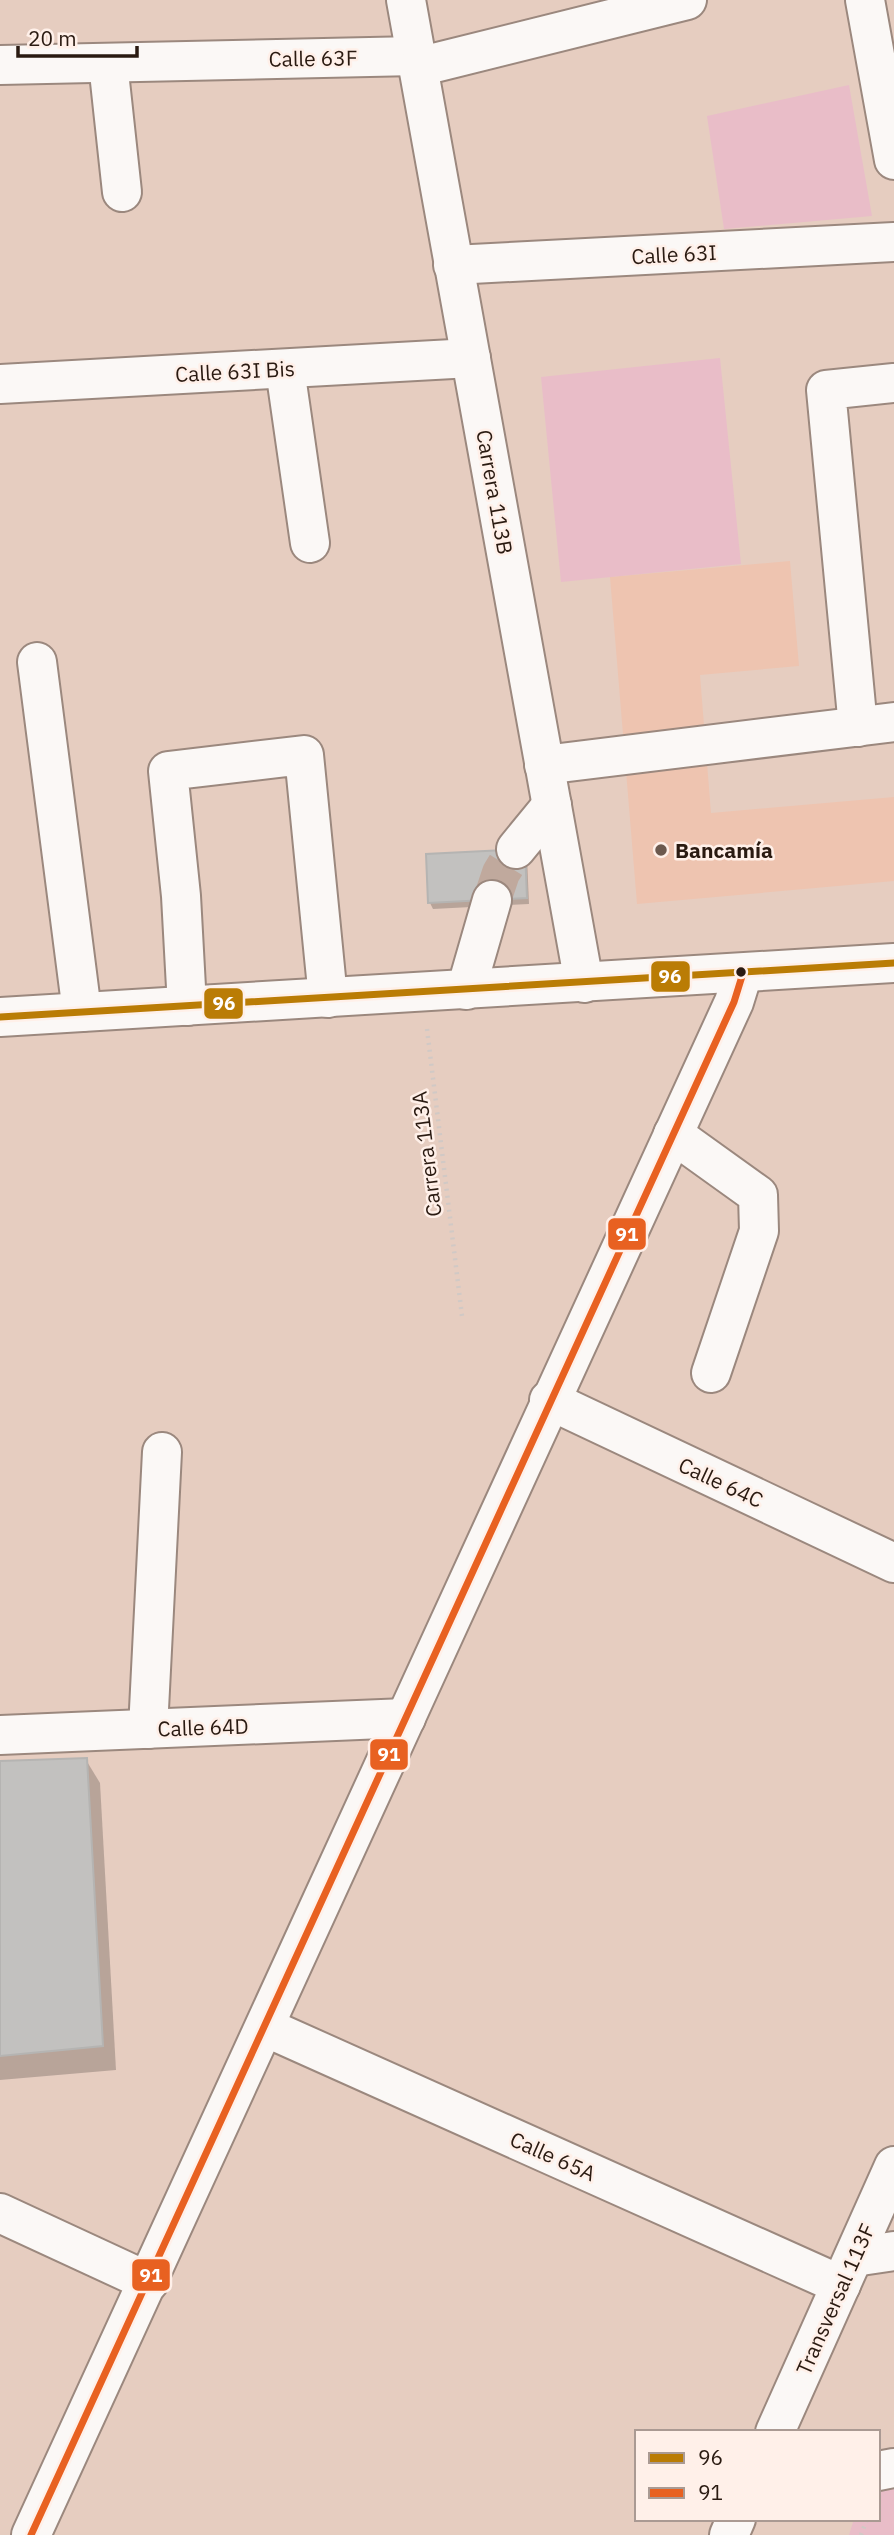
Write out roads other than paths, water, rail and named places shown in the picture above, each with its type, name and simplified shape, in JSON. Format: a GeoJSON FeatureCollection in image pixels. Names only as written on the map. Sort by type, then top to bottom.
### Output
{"type":"FeatureCollection","features":[{"type":"Feature","properties":{"kind":"street","name":"Carrera 113B"},"geometry":{"type":"LineString","coordinates":[[405,0],[584,984]]}},
{"type":"Feature","properties":{"kind":"street","name":"Calle 63F"},"geometry":{"type":"LineString","coordinates":[[0,65],[417,62],[687,0]]}},
{"type":"Feature","properties":{"kind":"street"},"geometry":{"type":"LineString","coordinates":[[865,0],[894,160]]}},
{"type":"Feature","properties":{"kind":"street"},"geometry":{"type":"LineString","coordinates":[[108,63],[122,192]]}},
{"type":"Feature","properties":{"kind":"street","name":"Calle 63I"},"geometry":{"type":"LineString","coordinates":[[453,265],[894,242]]}},
{"type":"Feature","properties":{"kind":"street","name":"Calle 63I Bis"},"geometry":{"type":"LineString","coordinates":[[0,384],[471,358]]}},
{"type":"Feature","properties":{"kind":"street"},"geometry":{"type":"LineString","coordinates":[[285,369],[310,543]]}},
{"type":"Feature","properties":{"kind":"street"},"geometry":{"type":"LineString","coordinates":[[544,765],[876,724],[826,390],[894,383]]}},
{"type":"Feature","properties":{"kind":"street"},"geometry":{"type":"LineString","coordinates":[[37,662],[82,1012]]}},
{"type":"Feature","properties":{"kind":"street"},"geometry":{"type":"LineString","coordinates":[[187,1006],[181,895],[168,771],[304,755],[328,998]]}},
{"type":"Feature","properties":{"kind":"street"},"geometry":{"type":"LineString","coordinates":[[516,849],[552,805]]}},
{"type":"Feature","properties":{"kind":"street"},"geometry":{"type":"LineString","coordinates":[[466,990],[492,900]]}},
{"type":"Feature","properties":{"kind":"street"},"geometry":{"type":"LineString","coordinates":[[0,1017],[743,973],[892,968]]}},
{"type":"Feature","properties":{"kind":"street"},"geometry":{"type":"LineString","coordinates":[[31,2535],[149,2282],[549,1400],[734,1002],[743,973]]}},
{"type":"Feature","properties":{"kind":"street"},"geometry":{"type":"LineString","coordinates":[[673,1134],[758,1195],[759,1231],[711,1373]]}},
{"type":"Feature","properties":{"kind":"street","name":"Calle 64C"},"geometry":{"type":"LineString","coordinates":[[549,1400],[894,1563]]}},
{"type":"Feature","properties":{"kind":"street"},"geometry":{"type":"LineString","coordinates":[[148,1729],[162,1452]]}},
{"type":"Feature","properties":{"kind":"street","name":"Calle 64D"},"geometry":{"type":"LineString","coordinates":[[0,1735],[406,1718]]}},
{"type":"Feature","properties":{"kind":"street","name":"Calle 65A"},"geometry":{"type":"LineString","coordinates":[[265,2027],[847,2271]]}},
{"type":"Feature","properties":{"kind":"street","name":"Transversal 113F"},"geometry":{"type":"LineString","coordinates":[[776,2430],[894,2166]]}},
{"type":"Feature","properties":{"kind":"street"},"geometry":{"type":"LineString","coordinates":[[0,2213],[149,2282]]}},
{"type":"Feature","properties":{"kind":"street"},"geometry":{"type":"LineString","coordinates":[[847,2271],[894,2251]]}},
{"type":"Feature","properties":{"kind":"tunnel"},"geometry":{"type":"LineString","coordinates":[[492,900],[501,873],[516,849]]}},
{"type":"Feature","properties":{"kind":"place","name":"Bancamía"},"geometry":{"type":"Point","coordinates":[661,850]}}]}
